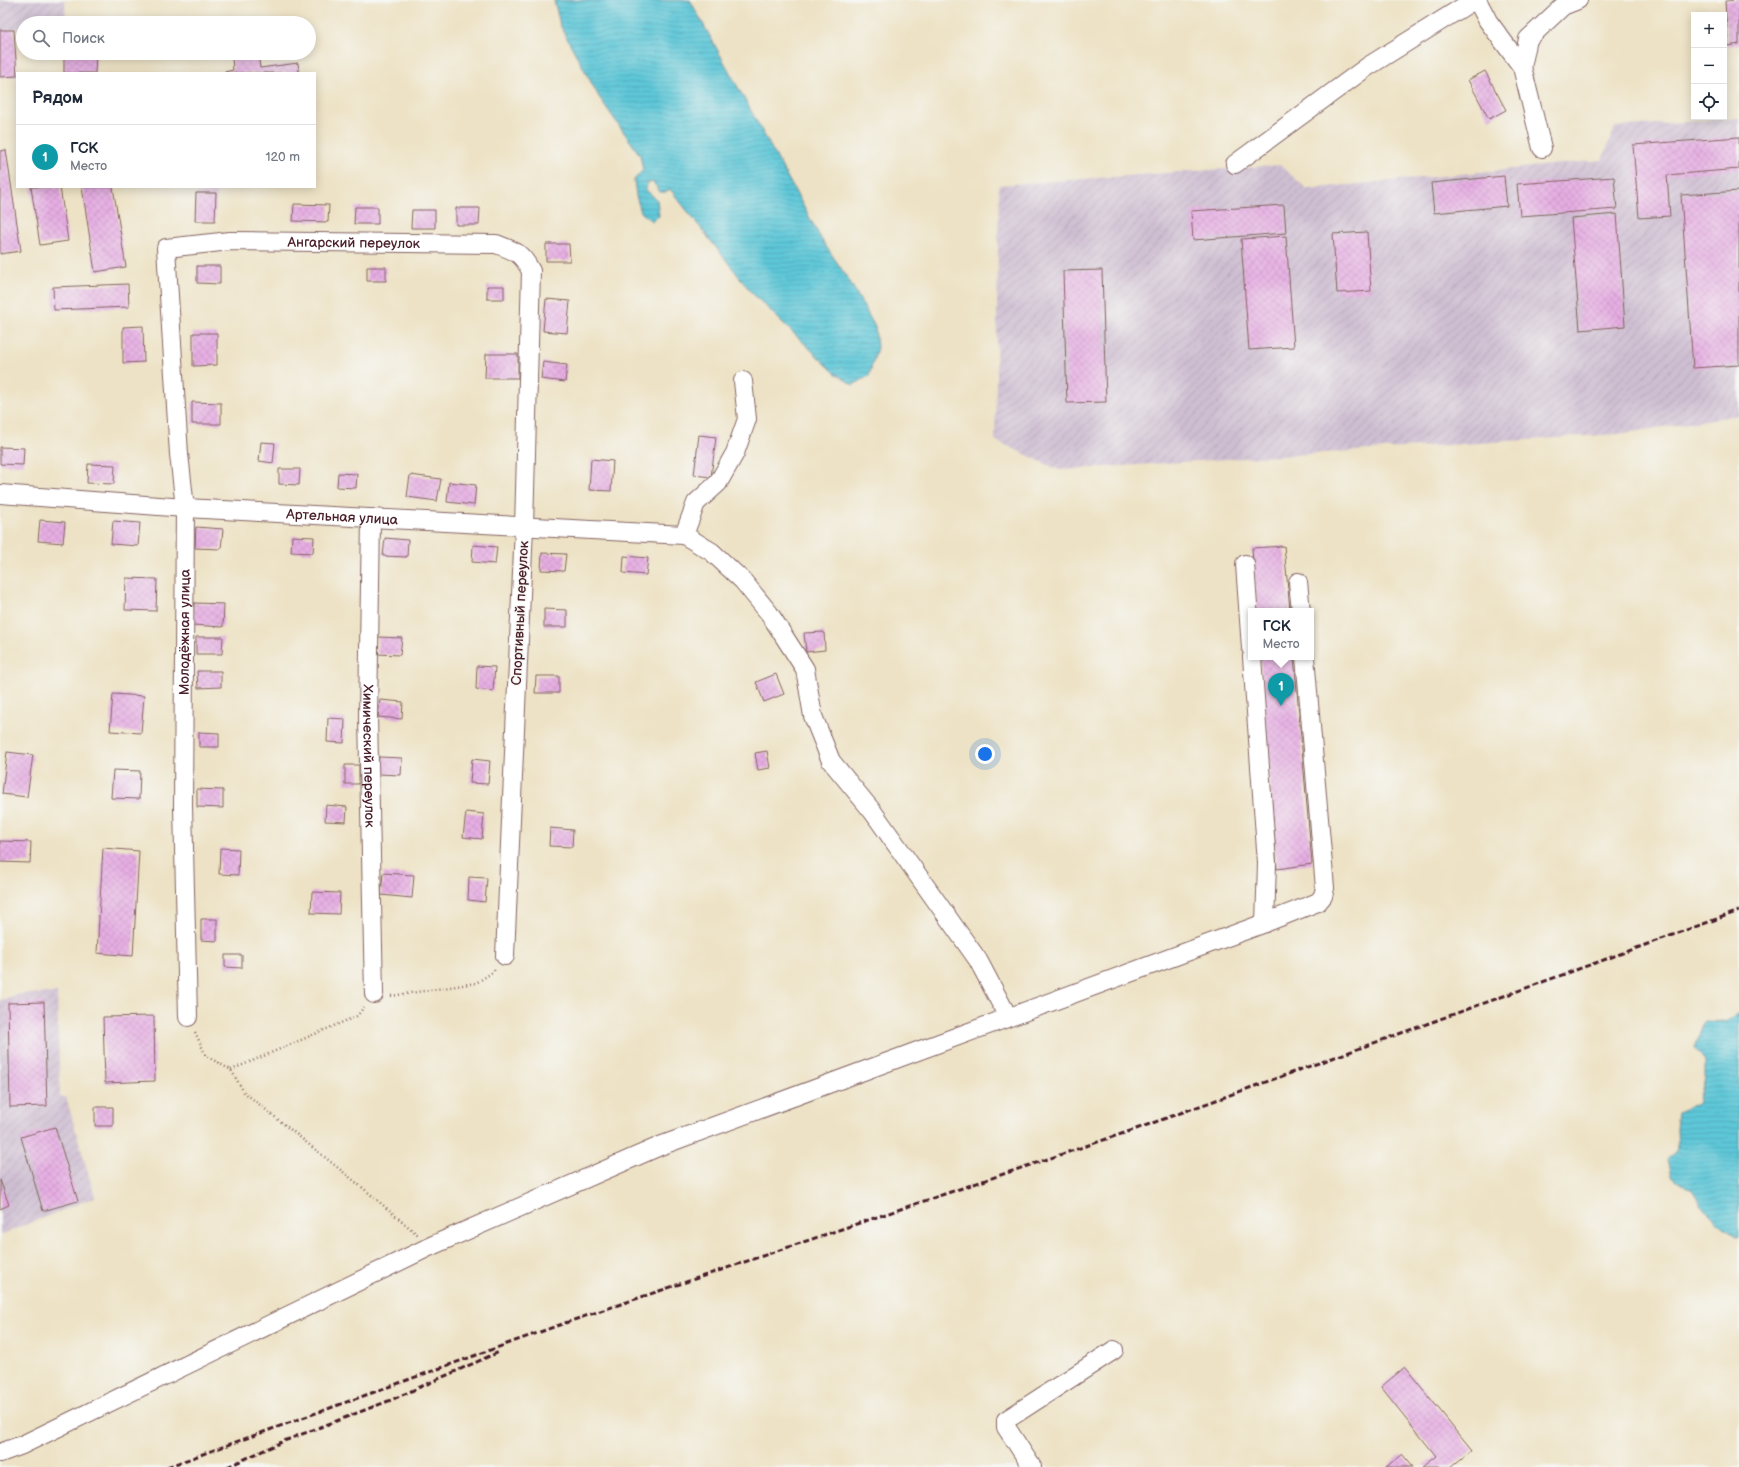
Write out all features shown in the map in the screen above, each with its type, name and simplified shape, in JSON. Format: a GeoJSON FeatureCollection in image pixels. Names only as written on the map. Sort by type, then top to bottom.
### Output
{"type":"FeatureCollection","features":[{"type":"Feature","properties":{"kind":"street"},"geometry":{"type":"LineString","coordinates":[[1235,164],[1367,67],[1474,0]]}},
{"type":"Feature","properties":{"kind":"street"},"geometry":{"type":"LineString","coordinates":[[1477,0],[1488,21],[1522,67],[1542,148]]}},
{"type":"Feature","properties":{"kind":"street"},"geometry":{"type":"LineString","coordinates":[[1522,67],[1528,39],[1563,6],[1578,0]]}},
{"type":"Feature","properties":{"kind":"street","name":"Ангарский переулок"},"geometry":{"type":"LineString","coordinates":[[166,248],[230,242],[496,244],[512,250],[524,257],[531,271]]}},
{"type":"Feature","properties":{"kind":"street","name":"Молодёжная улица"},"geometry":{"type":"LineString","coordinates":[[166,248],[179,454],[185,508],[183,806],[188,1017]]}},
{"type":"Feature","properties":{"kind":"street","name":"Спортивный переулок"},"geometry":{"type":"LineString","coordinates":[[504,956],[524,527],[531,271]]}},
{"type":"Feature","properties":{"kind":"street"},"geometry":{"type":"LineString","coordinates":[[743,381],[747,419],[735,453],[718,483],[696,503],[684,535],[712,552],[743,580],[769,613],[805,669],[813,716],[831,760],[873,812],[978,960],[1008,1017]]}},
{"type":"Feature","properties":{"kind":"street","name":"Артельная улица"},"geometry":{"type":"LineString","coordinates":[[0,494],[185,508],[684,535]]}},
{"type":"Feature","properties":{"kind":"street","name":"Химический переулок"},"geometry":{"type":"LineString","coordinates":[[371,518],[368,716],[374,994]]}},
{"type":"Feature","properties":{"kind":"street"},"geometry":{"type":"LineString","coordinates":[[1245,564],[1248,608]]}},
{"type":"Feature","properties":{"kind":"street"},"geometry":{"type":"LineString","coordinates":[[1298,582],[1300,608]]}},
{"type":"Feature","properties":{"kind":"street"},"geometry":{"type":"LineString","coordinates":[[1252,660],[1267,863],[1265,923]]}},
{"type":"Feature","properties":{"kind":"street"},"geometry":{"type":"LineString","coordinates":[[0,1453],[22,1445],[430,1246],[660,1146],[1265,923],[1318,902],[1323,896],[1325,888],[1304,660]]}},
{"type":"Feature","properties":{"kind":"street"},"geometry":{"type":"LineString","coordinates":[[1032,1467],[1006,1427],[1006,1420],[1114,1350]]}},
{"type":"Feature","properties":{"kind":"path"},"geometry":{"type":"LineString","coordinates":[[230,1070],[358,1016],[374,994],[394,996],[476,983],[493,972],[504,956]]}},
{"type":"Feature","properties":{"kind":"path"},"geometry":{"type":"LineString","coordinates":[[188,1017],[206,1056],[230,1070],[244,1092],[363,1188],[430,1246]]}},
{"type":"Feature","properties":{"kind":"shaded area"},"geometry":{"type":"Polygon","coordinates":[[[0,0],[65,0],[66,16],[16,16],[16,29],[0,30],[0,0]]]}},
{"type":"Feature","properties":{"kind":"shaded area"},"geometry":{"type":"Polygon","coordinates":[[[1739,118],[1739,415],[1619,434],[1059,470],[995,440],[999,185],[1280,165],[1307,189],[1602,160],[1615,127],[1739,118]]]}},
{"type":"Feature","properties":{"kind":"shaded area"},"geometry":{"type":"Polygon","coordinates":[[[57,993],[60,1097],[66,1097],[95,1197],[0,1235],[0,1000],[20,994],[57,993]]]}},
{"type":"Feature","properties":{"kind":"water"},"geometry":{"type":"Polygon","coordinates":[[[554,0],[690,0],[823,242],[849,280],[875,327],[877,348],[869,376],[853,385],[835,373],[752,293],[670,189],[666,192],[660,192],[653,182],[647,183],[646,190],[657,200],[659,216],[651,221],[641,212],[636,196],[634,180],[643,170],[640,155],[599,97],[560,25],[554,0]]]}},
{"type":"Feature","properties":{"kind":"water"},"geometry":{"type":"Polygon","coordinates":[[[1739,1014],[1739,1237],[1723,1228],[1701,1204],[1693,1191],[1672,1177],[1668,1159],[1677,1151],[1676,1128],[1678,1113],[1698,1104],[1705,1078],[1705,1061],[1695,1048],[1704,1022],[1727,1021],[1739,1014]]]}},
{"type":"Feature","properties":{"kind":"building"},"geometry":{"type":"Polygon","coordinates":[[[1739,0],[1739,44],[1728,46],[1727,12],[1726,12],[1725,1],[1739,0]]]}},
{"type":"Feature","properties":{"kind":"building"},"geometry":{"type":"Polygon","coordinates":[[[0,30],[14,30],[16,76],[0,77],[0,30]]]}},
{"type":"Feature","properties":{"kind":"building"},"geometry":{"type":"Polygon","coordinates":[[[64,60],[96,60],[95,72],[64,72],[64,60]]]}},
{"type":"Feature","properties":{"kind":"building"},"geometry":{"type":"Polygon","coordinates":[[[232,60],[259,60],[260,68],[298,63],[299,72],[224,72],[233,70],[232,60]]]}},
{"type":"Feature","properties":{"kind":"building"},"geometry":{"type":"Polygon","coordinates":[[[1485,71],[1506,110],[1489,119],[1468,80],[1485,71]]]}},
{"type":"Feature","properties":{"kind":"building"},"geometry":{"type":"Polygon","coordinates":[[[1739,137],[1739,169],[1667,175],[1670,216],[1639,218],[1633,145],[1739,137]]]}},
{"type":"Feature","properties":{"kind":"building"},"geometry":{"type":"Polygon","coordinates":[[[6,150],[21,251],[0,254],[0,151],[6,150]]]}},
{"type":"Feature","properties":{"kind":"building"},"geometry":{"type":"Polygon","coordinates":[[[1504,176],[1507,206],[1434,213],[1431,183],[1504,176]]]}},
{"type":"Feature","properties":{"kind":"building"},"geometry":{"type":"Polygon","coordinates":[[[1614,177],[1617,209],[1520,216],[1517,184],[1614,177]]]}},
{"type":"Feature","properties":{"kind":"building"},"geometry":{"type":"Polygon","coordinates":[[[31,188],[60,188],[68,241],[40,245],[31,188]]]}},
{"type":"Feature","properties":{"kind":"building"},"geometry":{"type":"Polygon","coordinates":[[[82,188],[113,188],[126,267],[95,272],[82,188]]]}},
{"type":"Feature","properties":{"kind":"building"},"geometry":{"type":"Polygon","coordinates":[[[1739,191],[1739,365],[1693,368],[1681,195],[1739,191]]]}},
{"type":"Feature","properties":{"kind":"building"},"geometry":{"type":"Polygon","coordinates":[[[196,193],[216,193],[215,221],[195,221],[196,193]]]}},
{"type":"Feature","properties":{"kind":"building"},"geometry":{"type":"Polygon","coordinates":[[[294,204],[329,205],[328,222],[293,221],[294,204]]]}},
{"type":"Feature","properties":{"kind":"building"},"geometry":{"type":"Polygon","coordinates":[[[1284,205],[1286,233],[1193,240],[1191,211],[1284,205]]]}},
{"type":"Feature","properties":{"kind":"building"},"geometry":{"type":"Polygon","coordinates":[[[355,207],[378,207],[378,224],[354,224],[355,207]]]}},
{"type":"Feature","properties":{"kind":"building"},"geometry":{"type":"Polygon","coordinates":[[[456,208],[480,208],[479,225],[456,225],[456,208]]]}},
{"type":"Feature","properties":{"kind":"building"},"geometry":{"type":"Polygon","coordinates":[[[412,210],[435,210],[435,228],[411,228],[412,210]]]}},
{"type":"Feature","properties":{"kind":"building"},"geometry":{"type":"Polygon","coordinates":[[[1617,214],[1625,326],[1580,330],[1571,218],[1617,214]]]}},
{"type":"Feature","properties":{"kind":"building"},"geometry":{"type":"Polygon","coordinates":[[[1367,232],[1371,291],[1337,293],[1333,234],[1367,232]]]}},
{"type":"Feature","properties":{"kind":"building"},"geometry":{"type":"Polygon","coordinates":[[[1286,236],[1294,347],[1249,350],[1241,239],[1286,236]]]}},
{"type":"Feature","properties":{"kind":"building"},"geometry":{"type":"Polygon","coordinates":[[[546,244],[569,244],[570,261],[546,261],[546,244]]]}},
{"type":"Feature","properties":{"kind":"building"},"geometry":{"type":"Polygon","coordinates":[[[197,266],[220,266],[220,284],[197,283],[197,266]]]}},
{"type":"Feature","properties":{"kind":"building"},"geometry":{"type":"Polygon","coordinates":[[[367,267],[386,267],[386,281],[367,281],[367,267]]]}},
{"type":"Feature","properties":{"kind":"building"},"geometry":{"type":"Polygon","coordinates":[[[1102,270],[1106,402],[1067,403],[1063,271],[1102,270]]]}},
{"type":"Feature","properties":{"kind":"building"},"geometry":{"type":"Polygon","coordinates":[[[128,284],[129,307],[54,310],[53,287],[128,284]]]}},
{"type":"Feature","properties":{"kind":"building"},"geometry":{"type":"Polygon","coordinates":[[[487,286],[504,286],[504,299],[487,299],[487,286]]]}},
{"type":"Feature","properties":{"kind":"building"},"geometry":{"type":"Polygon","coordinates":[[[546,299],[570,301],[567,333],[543,331],[546,299]]]}},
{"type":"Feature","properties":{"kind":"building"},"geometry":{"type":"Polygon","coordinates":[[[143,326],[144,362],[123,363],[123,327],[143,326]]]}},
{"type":"Feature","properties":{"kind":"building"},"geometry":{"type":"Polygon","coordinates":[[[193,333],[217,333],[217,365],[193,366],[193,333]]]}},
{"type":"Feature","properties":{"kind":"building"},"geometry":{"type":"Polygon","coordinates":[[[486,354],[518,354],[518,378],[485,378],[486,354]]]}},
{"type":"Feature","properties":{"kind":"building"},"geometry":{"type":"Polygon","coordinates":[[[543,362],[567,365],[565,382],[541,379],[543,362]]]}},
{"type":"Feature","properties":{"kind":"building"},"geometry":{"type":"Polygon","coordinates":[[[192,402],[221,403],[221,424],[192,424],[192,402]]]}},
{"type":"Feature","properties":{"kind":"building"},"geometry":{"type":"Polygon","coordinates":[[[699,435],[716,437],[711,477],[694,475],[699,435]]]}},
{"type":"Feature","properties":{"kind":"building"},"geometry":{"type":"Polygon","coordinates":[[[261,442],[275,443],[273,463],[259,461],[261,442]]]}},
{"type":"Feature","properties":{"kind":"building"},"geometry":{"type":"Polygon","coordinates":[[[0,447],[24,448],[23,465],[0,464],[0,447]]]}},
{"type":"Feature","properties":{"kind":"building"},"geometry":{"type":"Polygon","coordinates":[[[591,459],[613,461],[611,491],[589,490],[591,459]]]}},
{"type":"Feature","properties":{"kind":"building"},"geometry":{"type":"Polygon","coordinates":[[[88,464],[115,465],[114,484],[87,483],[88,464]]]}},
{"type":"Feature","properties":{"kind":"building"},"geometry":{"type":"Polygon","coordinates":[[[279,469],[300,469],[299,485],[279,484],[279,469]]]}},
{"type":"Feature","properties":{"kind":"building"},"geometry":{"type":"Polygon","coordinates":[[[338,473],[357,474],[356,488],[337,487],[338,473]]]}},
{"type":"Feature","properties":{"kind":"building"},"geometry":{"type":"Polygon","coordinates":[[[410,475],[441,479],[437,501],[407,497],[410,475]]]}},
{"type":"Feature","properties":{"kind":"building"},"geometry":{"type":"Polygon","coordinates":[[[449,482],[476,485],[474,505],[447,502],[449,482]]]}},
{"type":"Feature","properties":{"kind":"building"},"geometry":{"type":"Polygon","coordinates":[[[40,520],[65,522],[63,543],[38,541],[40,520]]]}},
{"type":"Feature","properties":{"kind":"building"},"geometry":{"type":"Polygon","coordinates":[[[113,521],[140,523],[138,546],[111,544],[113,521]]]}},
{"type":"Feature","properties":{"kind":"building"},"geometry":{"type":"Polygon","coordinates":[[[196,527],[223,529],[221,549],[195,548],[196,527]]]}},
{"type":"Feature","properties":{"kind":"building"},"geometry":{"type":"Polygon","coordinates":[[[292,536],[314,537],[313,553],[291,552],[292,536]]]}},
{"type":"Feature","properties":{"kind":"building"},"geometry":{"type":"Polygon","coordinates":[[[385,538],[408,540],[407,557],[383,556],[385,538]]]}},
{"type":"Feature","properties":{"kind":"building"},"geometry":{"type":"Polygon","coordinates":[[[473,545],[497,547],[495,564],[472,562],[473,545]]]}},
{"type":"Feature","properties":{"kind":"building"},"geometry":{"type":"Polygon","coordinates":[[[1284,546],[1290,608],[1257,608],[1252,548],[1284,546]]]}},
{"type":"Feature","properties":{"kind":"building"},"geometry":{"type":"Polygon","coordinates":[[[542,553],[566,554],[564,571],[541,570],[542,553]]]}},
{"type":"Feature","properties":{"kind":"building"},"geometry":{"type":"Polygon","coordinates":[[[624,556],[648,558],[646,575],[623,573],[624,556]]]}},
{"type":"Feature","properties":{"kind":"building"},"geometry":{"type":"Polygon","coordinates":[[[126,578],[157,579],[156,611],[125,610],[126,578]]]}},
{"type":"Feature","properties":{"kind":"building"},"geometry":{"type":"Polygon","coordinates":[[[194,603],[224,604],[223,627],[193,625],[194,603]]]}},
{"type":"Feature","properties":{"kind":"building"},"geometry":{"type":"Polygon","coordinates":[[[544,609],[567,610],[567,627],[544,627],[544,609]]]}},
{"type":"Feature","properties":{"kind":"building"},"geometry":{"type":"Polygon","coordinates":[[[824,632],[825,650],[806,652],[804,633],[824,632]]]}},
{"type":"Feature","properties":{"kind":"building"},"geometry":{"type":"Polygon","coordinates":[[[196,637],[223,637],[222,654],[196,654],[196,637]]]}},
{"type":"Feature","properties":{"kind":"building"},"geometry":{"type":"Polygon","coordinates":[[[378,637],[402,638],[400,655],[377,654],[378,637]]]}},
{"type":"Feature","properties":{"kind":"building"},"geometry":{"type":"Polygon","coordinates":[[[1260,660],[1294,660],[1312,864],[1277,869],[1260,660]]]}},
{"type":"Feature","properties":{"kind":"building"},"geometry":{"type":"Polygon","coordinates":[[[477,666],[495,667],[493,691],[476,689],[477,666]]]}},
{"type":"Feature","properties":{"kind":"building"},"geometry":{"type":"Polygon","coordinates":[[[197,671],[221,671],[221,687],[198,688],[197,671]]]}},
{"type":"Feature","properties":{"kind":"building"},"geometry":{"type":"Polygon","coordinates":[[[776,674],[784,694],[764,702],[756,682],[776,674]]]}},
{"type":"Feature","properties":{"kind":"building"},"geometry":{"type":"Polygon","coordinates":[[[536,676],[559,676],[559,693],[535,693],[536,676]]]}},
{"type":"Feature","properties":{"kind":"building"},"geometry":{"type":"Polygon","coordinates":[[[113,694],[144,696],[141,733],[110,731],[113,694]]]}},
{"type":"Feature","properties":{"kind":"building"},"geometry":{"type":"Polygon","coordinates":[[[380,700],[403,702],[402,719],[378,717],[380,700]]]}},
{"type":"Feature","properties":{"kind":"building"},"geometry":{"type":"Polygon","coordinates":[[[328,718],[345,719],[344,743],[327,742],[328,718]]]}},
{"type":"Feature","properties":{"kind":"building"},"geometry":{"type":"Polygon","coordinates":[[[199,732],[219,733],[219,747],[199,747],[199,732]]]}},
{"type":"Feature","properties":{"kind":"building"},"geometry":{"type":"Polygon","coordinates":[[[767,751],[770,768],[758,770],[755,753],[767,751]]]}},
{"type":"Feature","properties":{"kind":"building"},"geometry":{"type":"Polygon","coordinates":[[[7,752],[33,755],[27,797],[2,794],[7,752]]]}},
{"type":"Feature","properties":{"kind":"building"},"geometry":{"type":"Polygon","coordinates":[[[379,757],[402,758],[401,775],[377,774],[379,757]]]}},
{"type":"Feature","properties":{"kind":"building"},"geometry":{"type":"Polygon","coordinates":[[[472,759],[490,761],[488,784],[470,783],[472,759]]]}},
{"type":"Feature","properties":{"kind":"building"},"geometry":{"type":"Polygon","coordinates":[[[345,765],[359,765],[359,784],[345,784],[345,765]]]}},
{"type":"Feature","properties":{"kind":"building"},"geometry":{"type":"Polygon","coordinates":[[[113,770],[140,771],[139,799],[111,798],[113,770]]]}},
{"type":"Feature","properties":{"kind":"building"},"geometry":{"type":"Polygon","coordinates":[[[197,789],[223,790],[223,808],[197,807],[197,789]]]}},
{"type":"Feature","properties":{"kind":"building"},"geometry":{"type":"Polygon","coordinates":[[[326,805],[347,807],[346,822],[325,821],[326,805]]]}},
{"type":"Feature","properties":{"kind":"building"},"geometry":{"type":"Polygon","coordinates":[[[466,812],[484,814],[482,839],[463,837],[466,812]]]}},
{"type":"Feature","properties":{"kind":"building"},"geometry":{"type":"Polygon","coordinates":[[[550,828],[573,830],[572,847],[549,846],[550,828]]]}},
{"type":"Feature","properties":{"kind":"building"},"geometry":{"type":"Polygon","coordinates":[[[0,841],[31,842],[30,863],[0,862],[0,841]]]}},
{"type":"Feature","properties":{"kind":"building"},"geometry":{"type":"Polygon","coordinates":[[[103,848],[139,851],[133,956],[97,953],[103,848]]]}},
{"type":"Feature","properties":{"kind":"building"},"geometry":{"type":"Polygon","coordinates":[[[220,848],[239,849],[238,875],[219,874],[220,848]]]}},
{"type":"Feature","properties":{"kind":"building"},"geometry":{"type":"Polygon","coordinates":[[[383,873],[414,875],[412,898],[381,895],[383,873]]]}},
{"type":"Feature","properties":{"kind":"building"},"geometry":{"type":"Polygon","coordinates":[[[469,877],[487,878],[485,902],[468,900],[469,877]]]}},
{"type":"Feature","properties":{"kind":"building"},"geometry":{"type":"Polygon","coordinates":[[[312,892],[340,893],[339,914],[311,913],[312,892]]]}},
{"type":"Feature","properties":{"kind":"building"},"geometry":{"type":"Polygon","coordinates":[[[201,919],[217,919],[217,941],[201,940],[201,919]]]}},
{"type":"Feature","properties":{"kind":"building"},"geometry":{"type":"Polygon","coordinates":[[[225,955],[242,955],[242,968],[225,967],[225,955]]]}},
{"type":"Feature","properties":{"kind":"building"},"geometry":{"type":"Polygon","coordinates":[[[44,1002],[47,1106],[10,1107],[8,1003],[44,1002]]]}},
{"type":"Feature","properties":{"kind":"building"},"geometry":{"type":"Polygon","coordinates":[[[154,1016],[155,1081],[105,1083],[103,1017],[154,1016]]]}},
{"type":"Feature","properties":{"kind":"building"},"geometry":{"type":"Polygon","coordinates":[[[95,1107],[113,1107],[113,1126],[95,1126],[95,1107]]]}},
{"type":"Feature","properties":{"kind":"building"},"geometry":{"type":"Polygon","coordinates":[[[55,1127],[78,1201],[43,1211],[21,1137],[55,1127]]]}},
{"type":"Feature","properties":{"kind":"building"},"geometry":{"type":"Polygon","coordinates":[[[0,1180],[9,1205],[0,1209],[0,1180]]]}},
{"type":"Feature","properties":{"kind":"building"},"geometry":{"type":"Polygon","coordinates":[[[1405,1367],[1472,1450],[1451,1467],[1422,1467],[1436,1456],[1381,1387],[1405,1367]]]}},
{"type":"Feature","properties":{"kind":"building"},"geometry":{"type":"Polygon","coordinates":[[[1402,1454],[1413,1467],[1386,1467],[1402,1454]]]}},
{"type":"Feature","properties":{"kind":"railway"},"geometry":{"type":"LineString","coordinates":[[167,1467],[565,1323],[1136,1129],[1739,911]]}},
{"type":"Feature","properties":{"kind":"railway"},"geometry":{"type":"LineString","coordinates":[[227,1467],[284,1441],[391,1400],[499,1352]]}},
{"type":"Feature","properties":{"kind":"place","name":"ГСК"},"geometry":{"type":"Point","coordinates":[1281,706]}}]}
